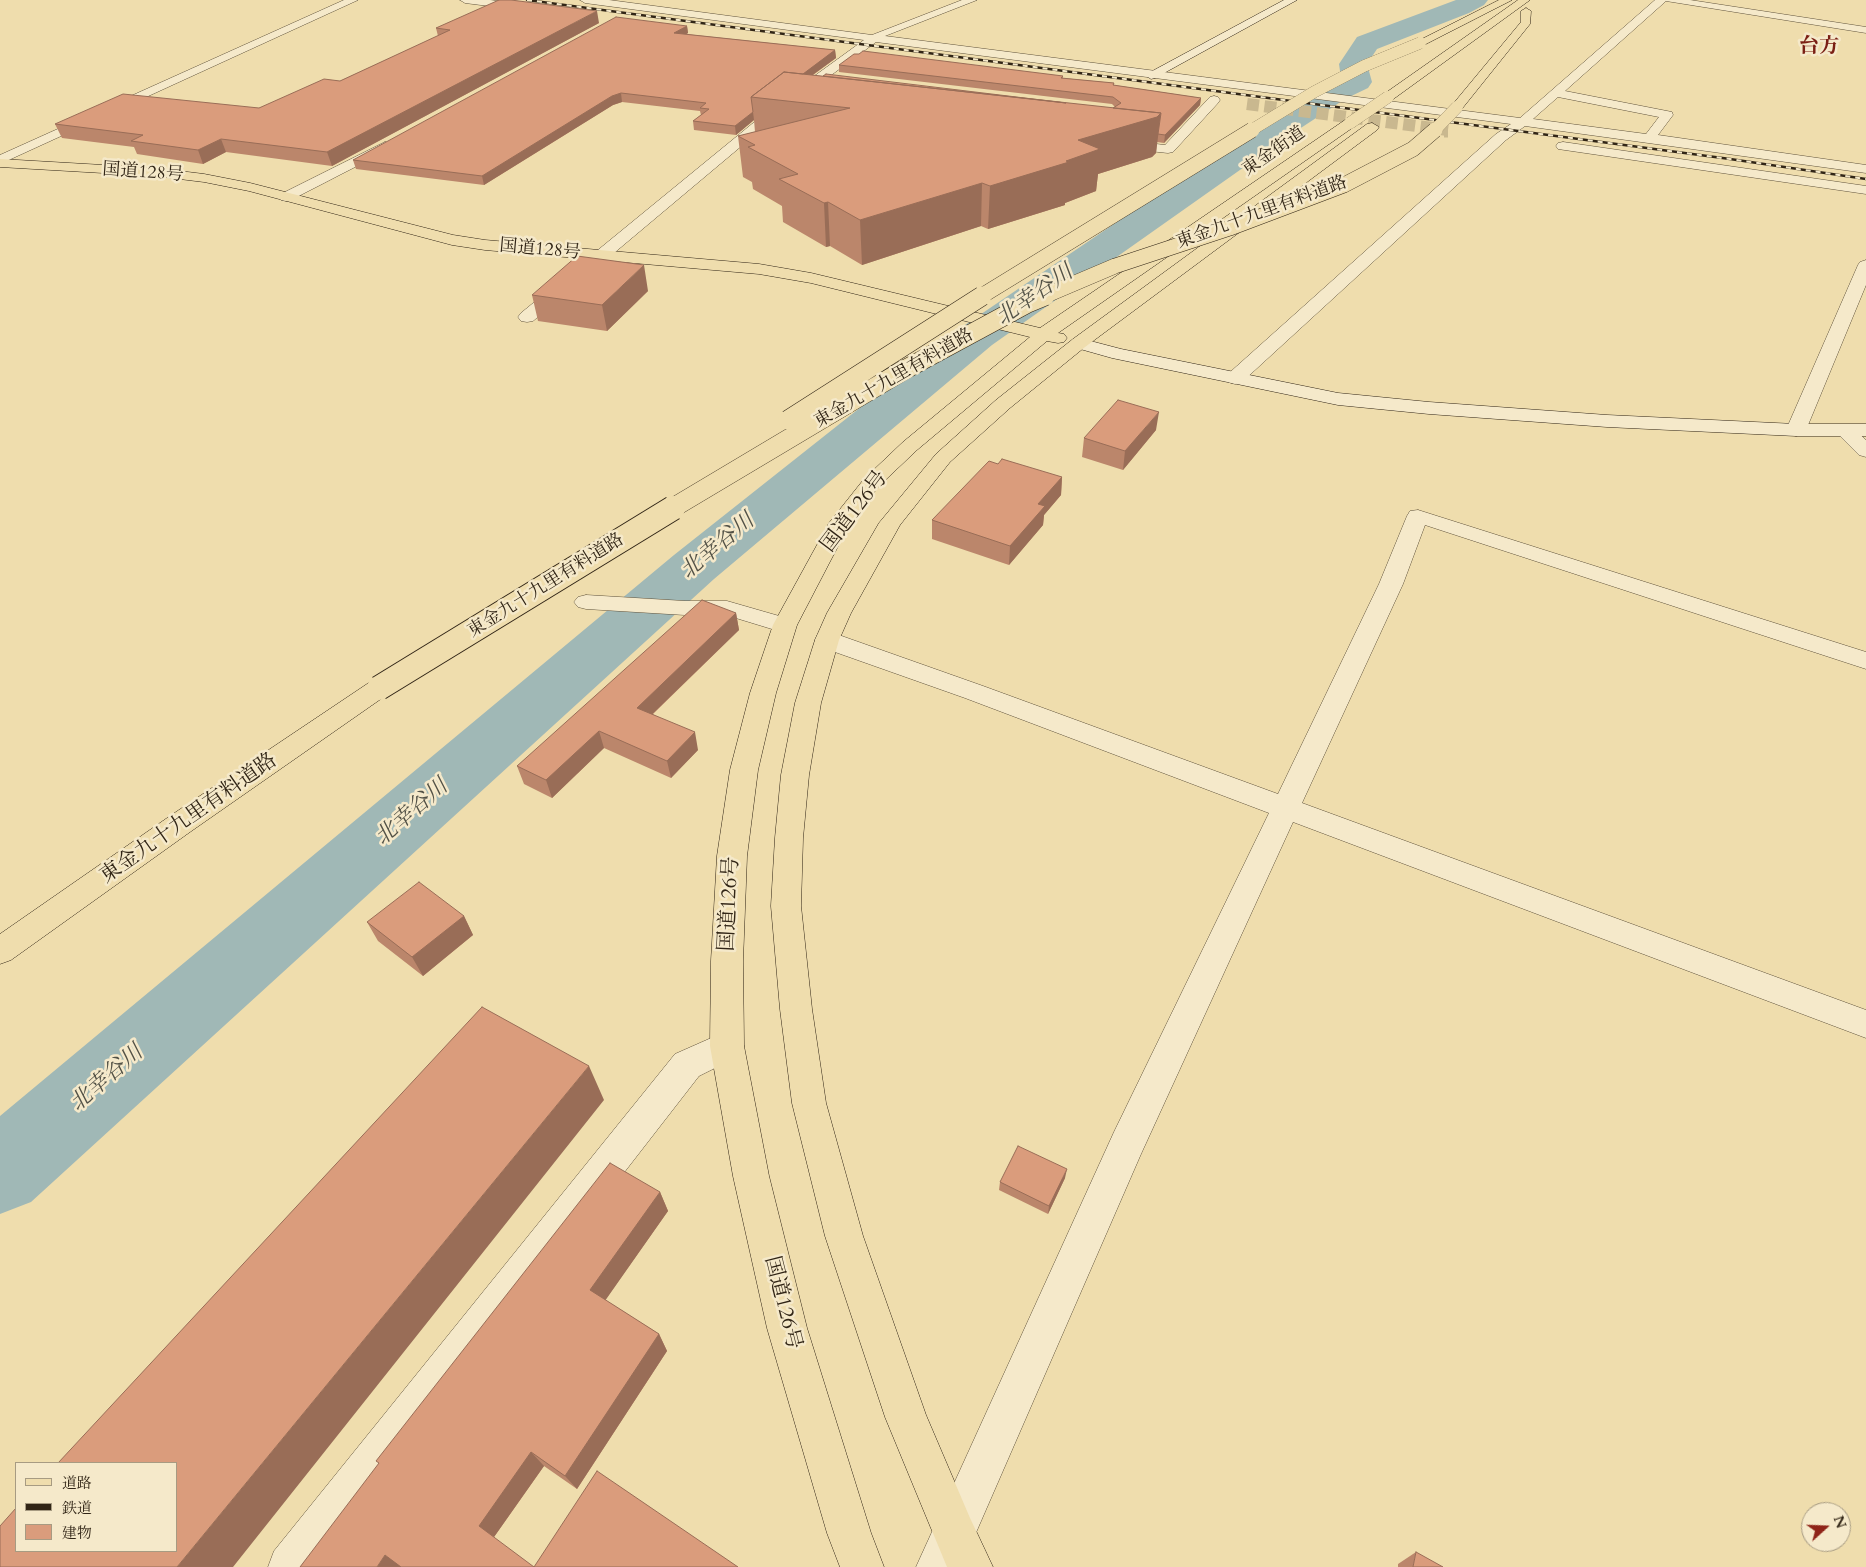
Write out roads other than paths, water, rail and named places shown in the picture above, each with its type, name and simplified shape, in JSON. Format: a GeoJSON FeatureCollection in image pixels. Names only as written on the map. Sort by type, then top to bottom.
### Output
{"type":"FeatureCollection","features":[{"type":"Feature","properties":{"kind":"main road","name":"東金九十九里有料道路"},"geometry":{"type":"LineString","coordinates":[[0,951],[536,578],[1049,253],[1336,79],[1420,43],[1507,0]]}},
{"type":"Feature","properties":{"kind":"main road","name":"東金九十九里有料道路"},"geometry":{"type":"LineString","coordinates":[[379,688],[749,460],[832,414],[904,370],[1028,303],[1115,266],[1230,228],[1344,186],[1413,149],[1430,135],[1457,107],[1526,22],[1528,6]]}},
{"type":"Feature","properties":{"kind":"main road"},"geometry":{"type":"LineString","coordinates":[[1471,52],[1528,6]]}},
{"type":"Feature","properties":{"kind":"main road","name":"東金街道"},"geometry":{"type":"LineString","coordinates":[[1044,334],[1350,123],[1528,6]]}},
{"type":"Feature","properties":{"kind":"main road","name":"東金街道"},"geometry":{"type":"LineString","coordinates":[[1079,343],[1412,97]]}},
{"type":"Feature","properties":{"kind":"main road","name":"国道128号"},"geometry":{"type":"LineString","coordinates":[[0,161],[155,172],[204,178],[250,187],[452,240],[599,256],[759,269],[811,278],[1079,343]]}},
{"type":"Feature","properties":{"kind":"main road","name":"国道126号"},"geometry":{"type":"LineString","coordinates":[[862,1567],[849,1533],[787,1328],[751,1176],[727,1046],[726,960],[732,856],[744,770],[763,693],[785,625],[837,528],[871,483],[910,446],[1044,334]]}},
{"type":"Feature","properties":{"kind":"main road","name":"国道126号"},"geometry":{"type":"LineString","coordinates":[[954,1556],[844,1236],[809,1103],[797,1018],[786,906],[789,838],[795,775],[808,703],[827,640],[839,613],[890,523],[943,458],[1003,404],[1079,343]]}},
{"type":"Feature","properties":{"kind":"street"},"geometry":{"type":"LineString","coordinates":[[0,161],[353,0]]}},
{"type":"Feature","properties":{"kind":"street"},"geometry":{"type":"LineString","coordinates":[[465,0],[541,10]]}},
{"type":"Feature","properties":{"kind":"street"},"geometry":{"type":"LineString","coordinates":[[585,0],[1151,75],[1649,138],[1866,170]]}},
{"type":"Feature","properties":{"kind":"street"},"geometry":{"type":"LineString","coordinates":[[527,317],[784,104],[853,53],[876,38],[972,0]]}},
{"type":"Feature","properties":{"kind":"street"},"geometry":{"type":"LineString","coordinates":[[1151,75],[1292,0]]}},
{"type":"Feature","properties":{"kind":"street"},"geometry":{"type":"LineString","coordinates":[[1235,378],[1501,137],[1523,122],[1662,0]]}},
{"type":"Feature","properties":{"kind":"street"},"geometry":{"type":"LineString","coordinates":[[1670,0],[1866,30]]}},
{"type":"Feature","properties":{"kind":"street"},"geometry":{"type":"LineString","coordinates":[[833,50],[871,55]]}},
{"type":"Feature","properties":{"kind":"street"},"geometry":{"type":"LineString","coordinates":[[823,75],[842,78]]}},
{"type":"Feature","properties":{"kind":"street"},"geometry":{"type":"LineString","coordinates":[[1556,93],[1667,115],[1649,138]]}},
{"type":"Feature","properties":{"kind":"street"},"geometry":{"type":"LineString","coordinates":[[1109,142],[1168,149],[1218,101],[1195,98]]}},
{"type":"Feature","properties":{"kind":"street"},"geometry":{"type":"LineString","coordinates":[[784,104],[803,107]]}},
{"type":"Feature","properties":{"kind":"street"},"geometry":{"type":"LineString","coordinates":[[1484,134],[1521,140]]}},
{"type":"Feature","properties":{"kind":"street"},"geometry":{"type":"LineString","coordinates":[[286,197],[398,139]]}},
{"type":"Feature","properties":{"kind":"street"},"geometry":{"type":"LineString","coordinates":[[1550,144],[1866,190]]}},
{"type":"Feature","properties":{"kind":"street"},"geometry":{"type":"LineString","coordinates":[[1796,430],[1866,265]]}},
{"type":"Feature","properties":{"kind":"street"},"geometry":{"type":"LineString","coordinates":[[1079,343],[1118,354],[1338,399],[1607,422],[1796,430],[1866,430]]}},
{"type":"Feature","properties":{"kind":"street"},"geometry":{"type":"LineString","coordinates":[[1845,431],[1866,450]]}},
{"type":"Feature","properties":{"kind":"street"},"geometry":{"type":"LineString","coordinates":[[954,1556],[1123,1153],[1391,584],[1418,516],[1866,661]]}},
{"type":"Feature","properties":{"kind":"street"},"geometry":{"type":"LineString","coordinates":[[586,602],[685,608],[727,608],[785,625]]}},
{"type":"Feature","properties":{"kind":"street"},"geometry":{"type":"LineString","coordinates":[[827,640],[983,696],[1866,1024]]}},
{"type":"Feature","properties":{"kind":"street"},"geometry":{"type":"LineString","coordinates":[[290,1567],[687,1065],[727,1046]]}},
{"type":"Feature","properties":{"kind":"waterway","name":"北幸谷川"},"geometry":{"type":"LineString","coordinates":[[0,1172],[694,567],[977,336],[1269,134],[1334,93],[1357,82],[1353,64],[1367,43],[1460,8],[1475,0]]}},
{"type":"Feature","properties":{"kind":"tunnel"},"geometry":{"type":"LineString","coordinates":[[1247,104],[1448,130],[1444,130]]}},
{"type":"Feature","properties":{"kind":"railway"},"geometry":{"type":"LineString","coordinates":[[527,0],[1730,159],[1866,179]]}},
{"type":"Feature","properties":{"kind":"district","name":"台方"},"geometry":{"type":"Point","coordinates":[1819,47]}}]}
